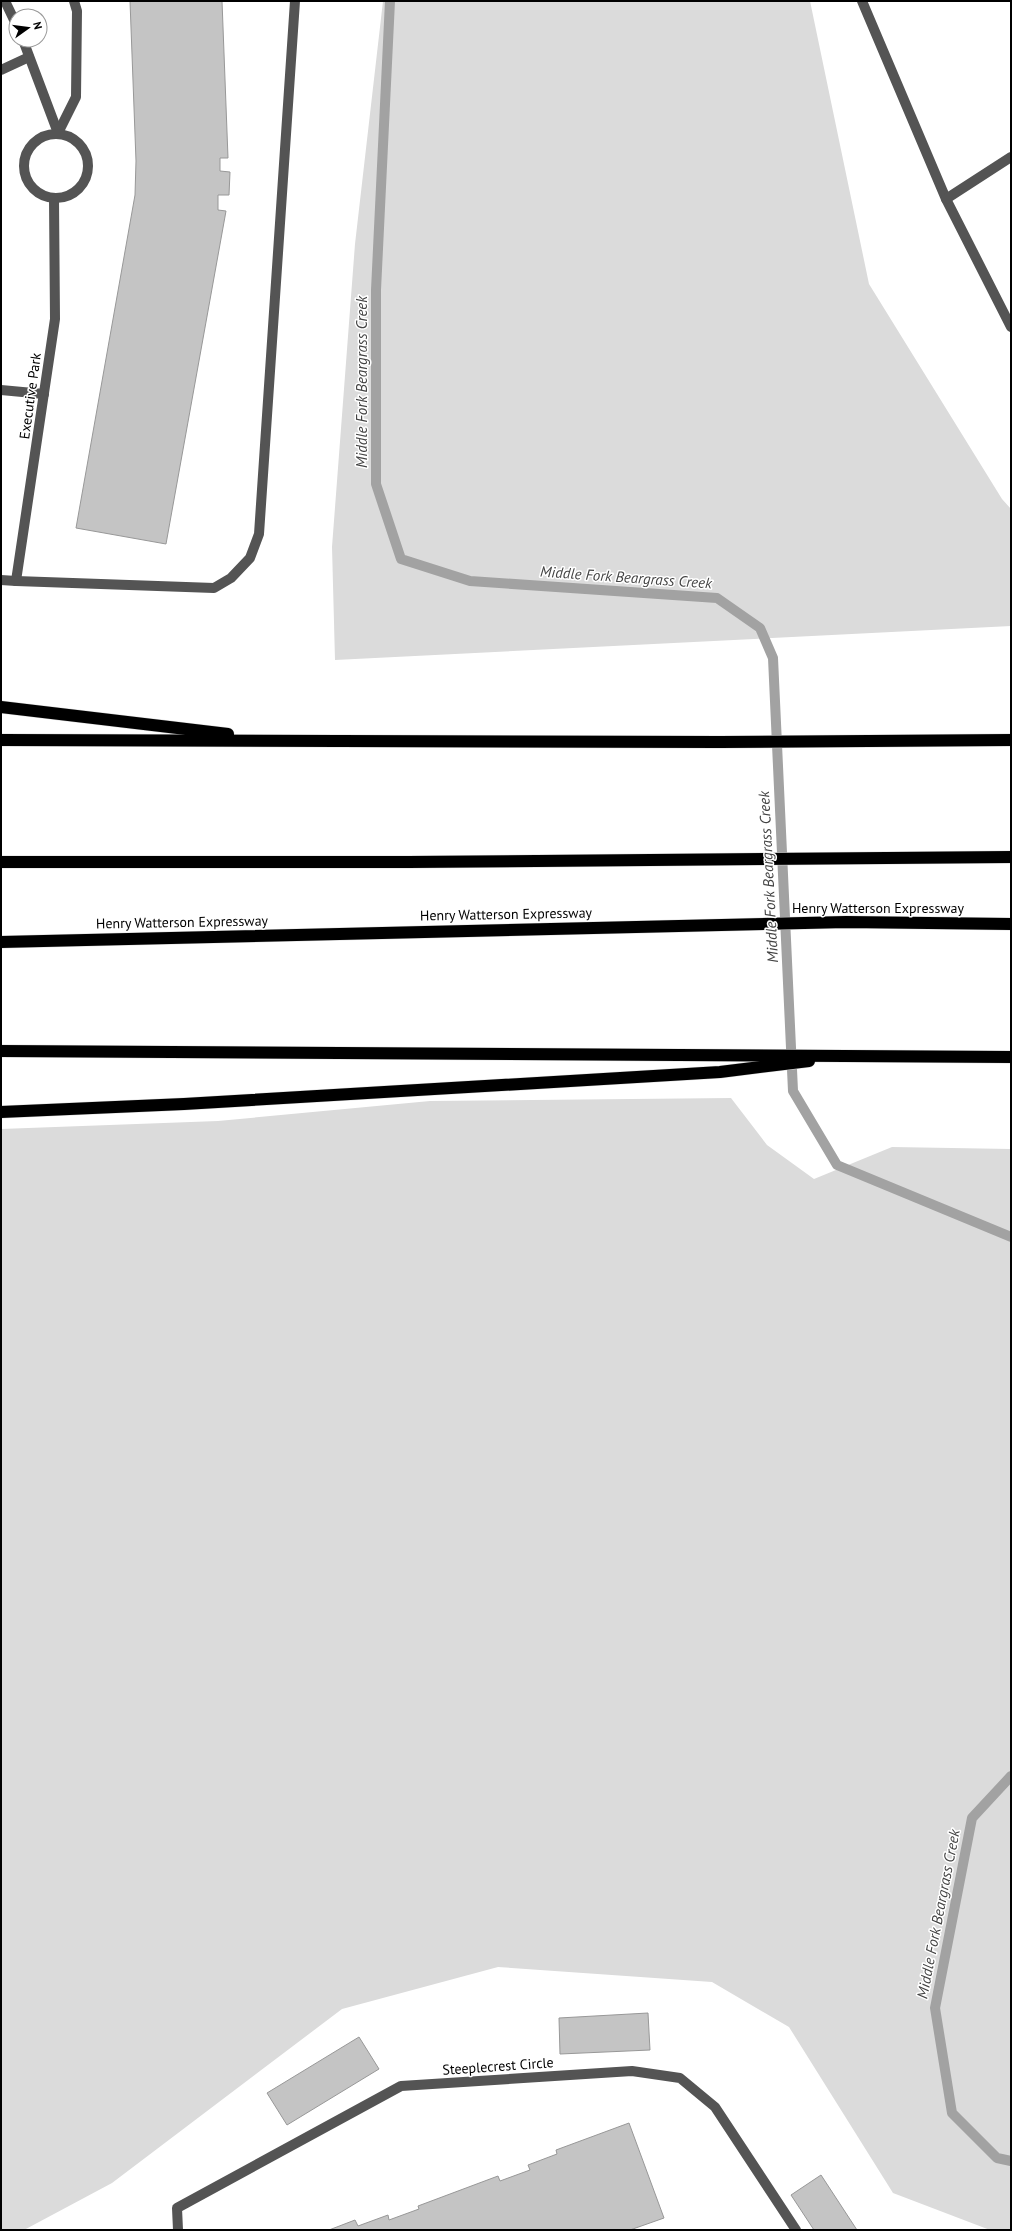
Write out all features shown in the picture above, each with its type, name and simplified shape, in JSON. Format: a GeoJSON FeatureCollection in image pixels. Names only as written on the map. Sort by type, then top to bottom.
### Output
{"type":"FeatureCollection","features":[{"type":"Feature","properties":{"kind":"highway"},"geometry":{"type":"LineString","coordinates":[[1,707],[287,741]]}},
{"type":"Feature","properties":{"kind":"highway"},"geometry":{"type":"LineString","coordinates":[[1,740],[720,742],[1011,740]]}},
{"type":"Feature","properties":{"kind":"highway"},"geometry":{"type":"LineString","coordinates":[[1,862],[721,860],[1011,857]]}},
{"type":"Feature","properties":{"kind":"highway","name":"Henry Watterson Expressway"},"geometry":{"type":"LineString","coordinates":[[1,942],[716,924],[846,922],[1011,924]]}},
{"type":"Feature","properties":{"kind":"highway"},"geometry":{"type":"LineString","coordinates":[[1,1051],[722,1054],[1011,1057]]}},
{"type":"Feature","properties":{"kind":"highway"},"geometry":{"type":"LineString","coordinates":[[1,1112],[192,1104],[720,1072],[854,1055]]}},
{"type":"Feature","properties":{"kind":"street"},"geometry":{"type":"LineString","coordinates":[[58,133],[76,97],[77,10],[74,1]]}},
{"type":"Feature","properties":{"kind":"street"},"geometry":{"type":"LineString","coordinates":[[1,580],[214,588],[231,578],[250,558],[259,534],[295,1]]}},
{"type":"Feature","properties":{"kind":"street"},"geometry":{"type":"LineString","coordinates":[[862,1],[946,199],[1011,327]]}},
{"type":"Feature","properties":{"kind":"street"},"geometry":{"type":"LineString","coordinates":[[26,48],[58,133]]}},
{"type":"Feature","properties":{"kind":"street"},"geometry":{"type":"LineString","coordinates":[[1,70],[29,57]]}},
{"type":"Feature","properties":{"kind":"street"},"geometry":{"type":"LineString","coordinates":[[58,133],[70,137],[80,144],[86,155],[89,168],[85,181],[77,191],[66,197],[54,199],[41,196],[31,188],[25,177],[23,164],[26,152],[34,142],[45,135],[58,133]]}},
{"type":"Feature","properties":{"kind":"street"},"geometry":{"type":"LineString","coordinates":[[946,199],[1011,157]]}},
{"type":"Feature","properties":{"kind":"street","name":"Executive Park"},"geometry":{"type":"LineString","coordinates":[[16,581],[55,319],[54,199]]}},
{"type":"Feature","properties":{"kind":"street"},"geometry":{"type":"LineString","coordinates":[[1,390],[44,394]]}},
{"type":"Feature","properties":{"kind":"street","name":"Steeplecrest Circle"},"geometry":{"type":"LineString","coordinates":[[178,2230],[177,2208],[401,2086],[632,2071],[680,2078],[715,2107],[796,2230]]}},
{"type":"Feature","properties":{"kind":"shaded area"},"geometry":{"type":"Polygon","coordinates":[[[383,1],[810,1],[869,284],[1002,499],[1011,509],[1011,626],[335,660],[332,547],[355,244],[383,1]]]}},
{"type":"Feature","properties":{"kind":"shaded area"},"geometry":{"type":"Polygon","coordinates":[[[731,1098],[767,1145],[814,1179],[892,1147],[1011,1149],[1011,2230],[990,2230],[893,2193],[789,2027],[712,1982],[498,1967],[342,2009],[112,2183],[24,2230],[1,2230],[1,1129],[218,1121],[430,1101],[731,1098]]]}},
{"type":"Feature","properties":{"kind":"building"},"geometry":{"type":"Polygon","coordinates":[[[130,1],[222,1],[228,158],[220,158],[220,171],[230,172],[229,195],[218,195],[218,210],[226,211],[166,544],[76,528],[135,195],[136,161],[130,1]]]}},
{"type":"Feature","properties":{"kind":"building"},"geometry":{"type":"Polygon","coordinates":[[[648,2013],[650,2050],[560,2054],[559,2018],[648,2013]]]}},
{"type":"Feature","properties":{"kind":"building"},"geometry":{"type":"Polygon","coordinates":[[[359,2037],[379,2069],[287,2125],[267,2093],[359,2037]]]}},
{"type":"Feature","properties":{"kind":"building"},"geometry":{"type":"Polygon","coordinates":[[[629,2123],[664,2218],[630,2230],[329,2230],[355,2220],[358,2226],[388,2215],[389,2220],[419,2209],[418,2206],[498,2176],[500,2181],[530,2170],[528,2165],[557,2154],[556,2150],[629,2123]]]}},
{"type":"Feature","properties":{"kind":"building"},"geometry":{"type":"Polygon","coordinates":[[[821,2175],[857,2230],[814,2230],[791,2195],[821,2175]]]}},
{"type":"Feature","properties":{"kind":"waterway","name":"Middle Fork Beargrass Creek"},"geometry":{"type":"LineString","coordinates":[[390,1],[376,290],[376,484],[401,559],[470,581],[717,598],[760,628],[773,658],[793,1091],[837,1165],[1011,1237]]}},
{"type":"Feature","properties":{"kind":"waterway","name":"Middle Fork Beargrass Creek"},"geometry":{"type":"LineString","coordinates":[[1011,1776],[972,1818],[935,2008],[952,2113],[997,2158],[1011,2161]]}}]}
